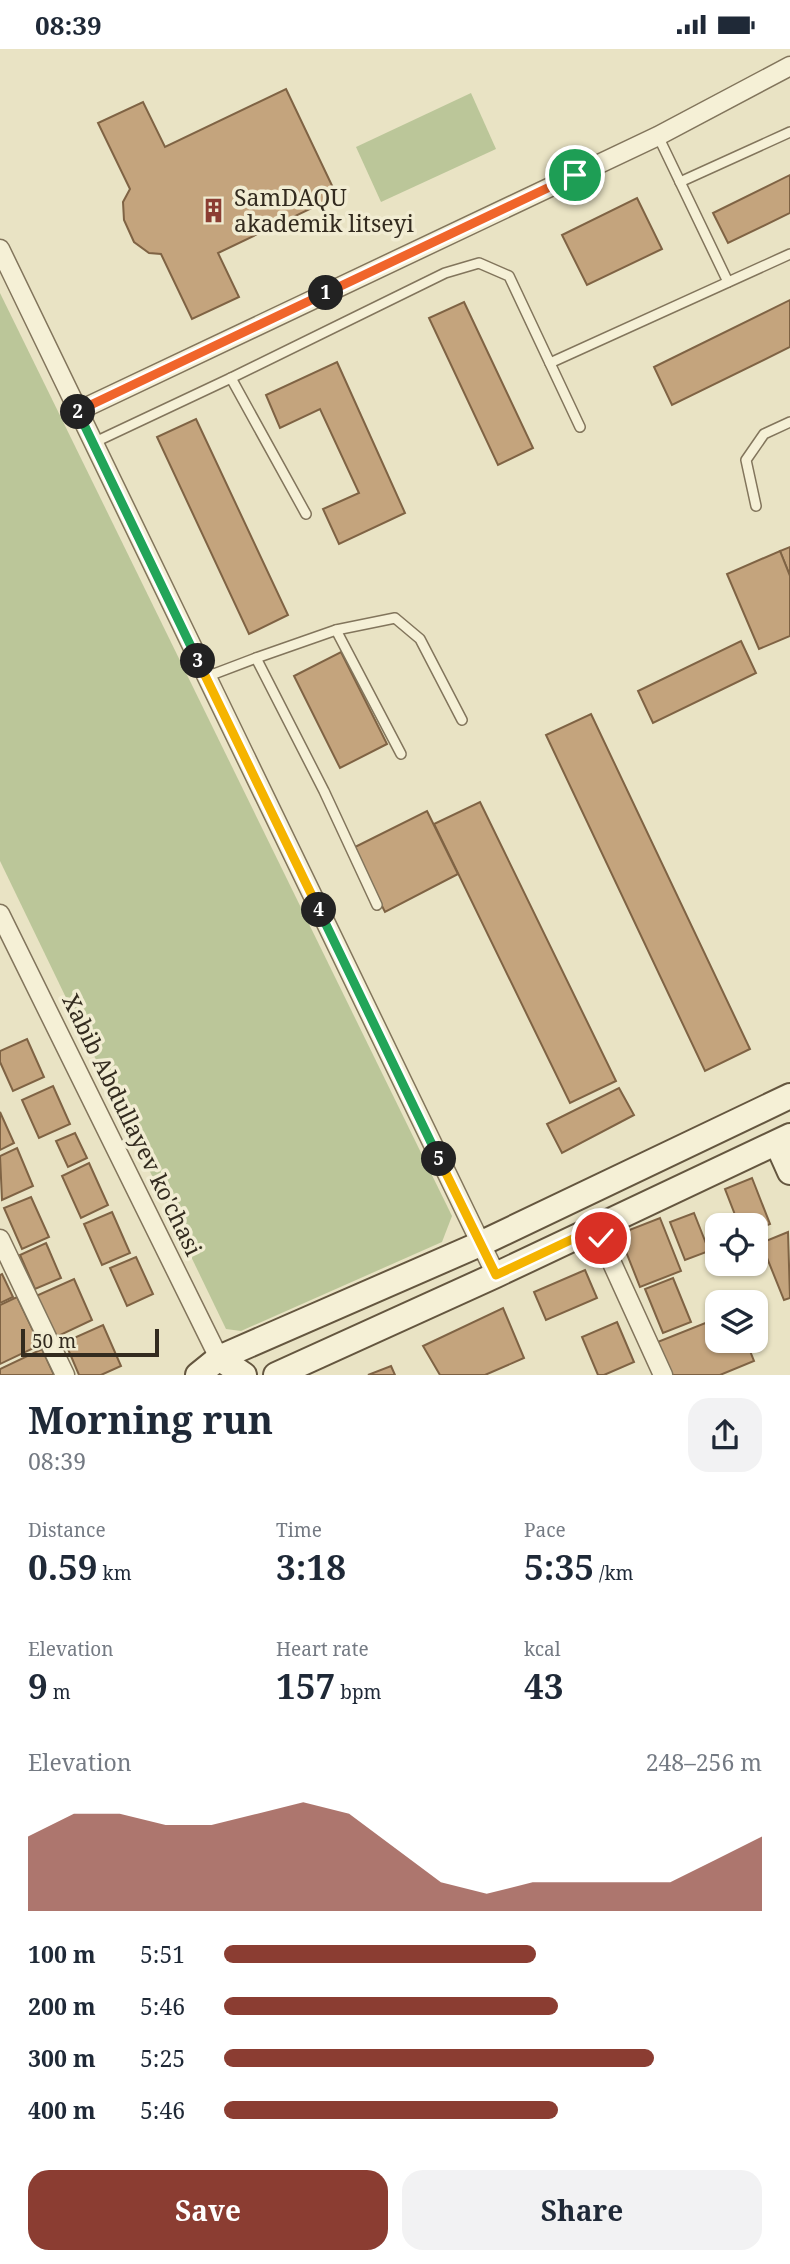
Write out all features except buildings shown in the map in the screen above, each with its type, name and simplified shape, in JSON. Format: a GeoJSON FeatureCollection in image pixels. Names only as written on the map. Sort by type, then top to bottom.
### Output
{"type":"FeatureCollection","features":[{"type":"Feature","properties":{"kind":"street"},"geometry":{"type":"LineString","coordinates":[[78,411],[658,136],[790,66]]}},
{"type":"Feature","properties":{"kind":"street"},"geometry":{"type":"LineString","coordinates":[[0,249],[496,1275]]}},
{"type":"Feature","properties":{"kind":"street","name":"Xabib Abdullayev ko'chasi"},"geometry":{"type":"LineString","coordinates":[[0,914],[219,1359]]}},
{"type":"Feature","properties":{"kind":"street"},"geometry":{"type":"LineString","coordinates":[[198,1375],[219,1359],[480,1244],[790,1095]]}},
{"type":"Feature","properties":{"kind":"street"},"geometry":{"type":"LineString","coordinates":[[276,1375],[783,1140],[790,1172]]}},
{"type":"Feature","properties":{"kind":"street"},"geometry":{"type":"LineString","coordinates":[[596,1228],[663,1375]]}},
{"type":"Feature","properties":{"kind":"street"},"geometry":{"type":"LineString","coordinates":[[0,1239],[65,1375]]}},
{"type":"Feature","properties":{"kind":"street"},"geometry":{"type":"LineString","coordinates":[[219,1359],[244,1375]]}},
{"type":"Feature","properties":{"kind":"lane"},"geometry":{"type":"LineString","coordinates":[[680,182],[790,132]]}},
{"type":"Feature","properties":{"kind":"lane"},"geometry":{"type":"LineString","coordinates":[[658,136],[728,282]]}},
{"type":"Feature","properties":{"kind":"lane"},"geometry":{"type":"LineString","coordinates":[[550,363],[790,254]]}},
{"type":"Feature","properties":{"kind":"lane"},"geometry":{"type":"LineString","coordinates":[[93,443],[231,379],[445,273],[479,263],[509,275],[580,427]]}},
{"type":"Feature","properties":{"kind":"lane"},"geometry":{"type":"LineString","coordinates":[[231,379],[306,514]]}},
{"type":"Feature","properties":{"kind":"lane"},"geometry":{"type":"LineString","coordinates":[[756,506],[746,460],[764,433],[790,422]]}},
{"type":"Feature","properties":{"kind":"lane"},"geometry":{"type":"LineString","coordinates":[[206,677],[336,629],[395,618],[420,639],[462,720]]}},
{"type":"Feature","properties":{"kind":"lane"},"geometry":{"type":"LineString","coordinates":[[336,629],[401,754]]}},
{"type":"Feature","properties":{"kind":"lane"},"geometry":{"type":"LineString","coordinates":[[256,659],[324,791],[377,905]]}},
{"type":"Feature","properties":{"kind":"green space"},"geometry":{"type":"Polygon","coordinates":[[[471,93],[496,149],[381,202],[356,147],[471,93]]]}},
{"type":"Feature","properties":{"kind":"green space"},"geometry":{"type":"Polygon","coordinates":[[[0,293],[452,1216],[442,1242],[241,1331],[226,1329],[0,861],[0,293]]]}},
{"type":"Feature","properties":{"kind":"place","name":"SamDAQU akademik litseyi"},"geometry":{"type":"Point","coordinates":[214,211]}},
{"type":"Feature","properties":{"kind":"route"},"geometry":{"type":"LineString","coordinates":[[575,175],[78,411],[496,1275],[596,1228],[601,1238]]}}]}
